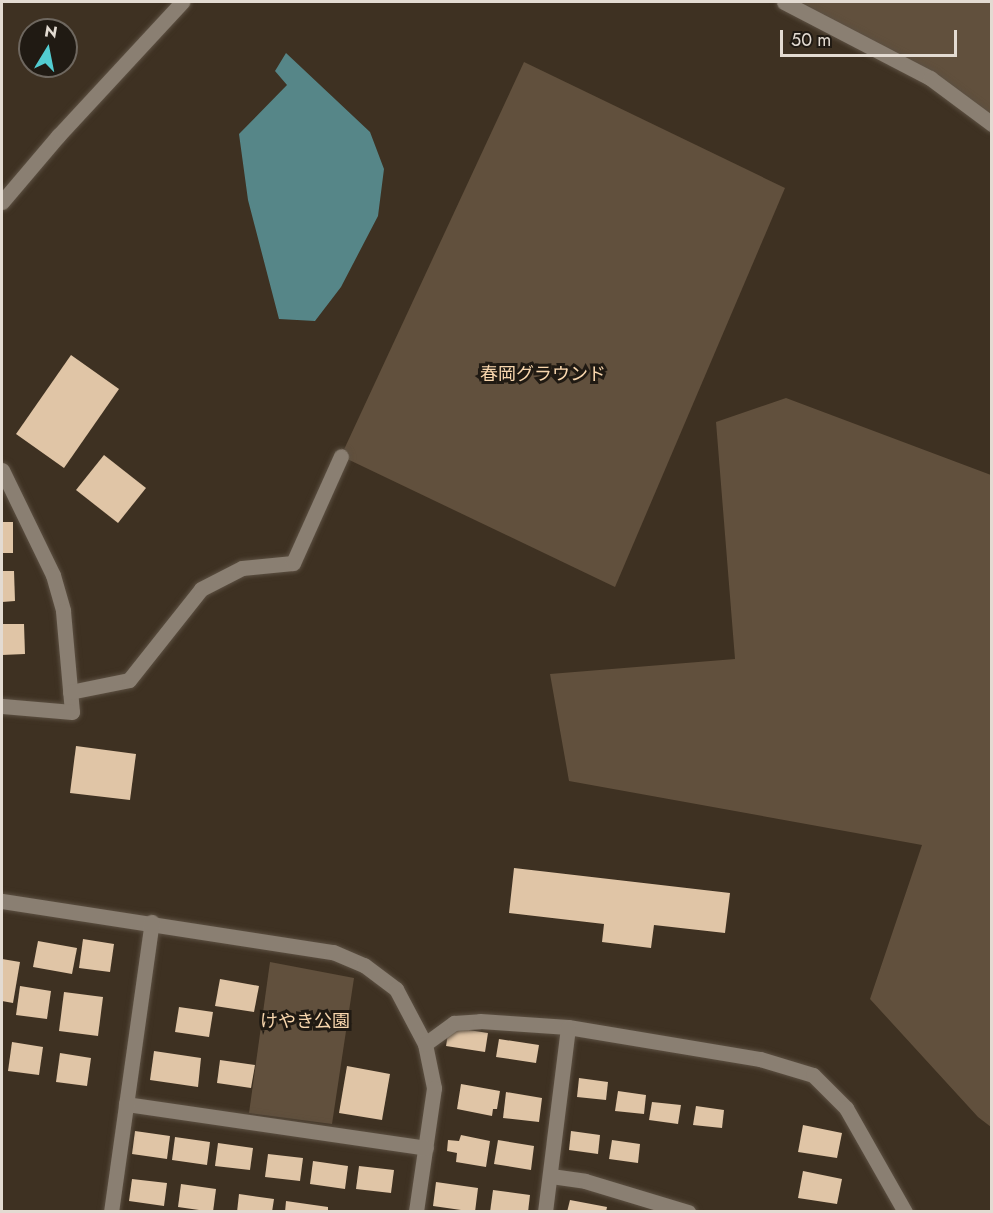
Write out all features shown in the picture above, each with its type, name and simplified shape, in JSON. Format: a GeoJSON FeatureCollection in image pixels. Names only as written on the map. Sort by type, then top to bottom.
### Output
{"type":"FeatureCollection","features":[{"type":"Feature","properties":{"kind":"street"},"geometry":{"type":"LineString","coordinates":[[2,202],[58,136],[182,2]]}},
{"type":"Feature","properties":{"kind":"street"},"geometry":{"type":"LineString","coordinates":[[784,2],[930,78],[992,124]]}},
{"type":"Feature","properties":{"kind":"street"},"geometry":{"type":"LineString","coordinates":[[70,692],[129,681],[201,589],[242,568],[293,563],[340,456]]}},
{"type":"Feature","properties":{"kind":"street"},"geometry":{"type":"LineString","coordinates":[[2,470],[52,575],[63,611],[72,712],[2,706]]}},
{"type":"Feature","properties":{"kind":"street"},"geometry":{"type":"LineString","coordinates":[[2,901],[152,922],[333,952],[364,965],[396,989],[425,1044],[434,1088],[416,1212]]}},
{"type":"Feature","properties":{"kind":"street"},"geometry":{"type":"LineString","coordinates":[[111,1212],[152,922]]}},
{"type":"Feature","properties":{"kind":"street"},"geometry":{"type":"LineString","coordinates":[[425,1044],[454,1023],[480,1021],[568,1027],[760,1059],[813,1075],[846,1108],[905,1212]]}},
{"type":"Feature","properties":{"kind":"street"},"geometry":{"type":"LineString","coordinates":[[545,1212],[568,1027]]}},
{"type":"Feature","properties":{"kind":"street"},"geometry":{"type":"LineString","coordinates":[[126,1104],[426,1148]]}},
{"type":"Feature","properties":{"kind":"street"},"geometry":{"type":"LineString","coordinates":[[551,1176],[585,1181],[688,1212]]}},
{"type":"Feature","properties":{"kind":"green space"},"geometry":{"type":"Polygon","coordinates":[[[784,2],[991,2],[991,124],[930,78],[784,2]]]}},
{"type":"Feature","properties":{"kind":"green space","name":"春岡グラウンド"},"geometry":{"type":"Polygon","coordinates":[[[524,62],[785,188],[615,587],[341,456],[524,62]]]}},
{"type":"Feature","properties":{"kind":"green space"},"geometry":{"type":"Polygon","coordinates":[[[786,398],[991,475],[991,1127],[978,1117],[870,999],[922,845],[569,781],[550,674],[735,659],[716,422],[786,398]]]}},
{"type":"Feature","properties":{"kind":"green space","name":"けやき公園"},"geometry":{"type":"Polygon","coordinates":[[[270,962],[354,978],[332,1124],[249,1113],[270,962]]]}},
{"type":"Feature","properties":{"kind":"water"},"geometry":{"type":"Polygon","coordinates":[[[286,53],[370,132],[384,169],[378,216],[341,287],[315,321],[279,319],[248,200],[239,134],[287,85],[275,71],[286,53]]]}},
{"type":"Feature","properties":{"kind":"building"},"geometry":{"type":"Polygon","coordinates":[[[71,355],[119,389],[64,468],[16,434],[71,355]]]}},
{"type":"Feature","properties":{"kind":"building"},"geometry":{"type":"Polygon","coordinates":[[[104,455],[146,488],[118,523],[76,490],[104,455]]]}},
{"type":"Feature","properties":{"kind":"building"},"geometry":{"type":"Polygon","coordinates":[[[2,522],[13,522],[13,553],[2,553],[2,522]]]}},
{"type":"Feature","properties":{"kind":"building"},"geometry":{"type":"Polygon","coordinates":[[[2,571],[14,571],[15,601],[2,602],[2,571]]]}},
{"type":"Feature","properties":{"kind":"building"},"geometry":{"type":"Polygon","coordinates":[[[2,624],[24,624],[25,654],[2,655],[2,624]]]}},
{"type":"Feature","properties":{"kind":"building"},"geometry":{"type":"Polygon","coordinates":[[[76,746],[136,754],[130,800],[70,793],[76,746]]]}},
{"type":"Feature","properties":{"kind":"building"},"geometry":{"type":"Polygon","coordinates":[[[514,868],[730,893],[725,933],[654,925],[651,948],[602,942],[604,924],[509,913],[514,868]]]}},
{"type":"Feature","properties":{"kind":"building"},"geometry":{"type":"Polygon","coordinates":[[[83,939],[114,944],[110,972],[79,968],[83,939]]]}},
{"type":"Feature","properties":{"kind":"building"},"geometry":{"type":"Polygon","coordinates":[[[38,941],[77,948],[72,974],[33,967],[38,941]]]}},
{"type":"Feature","properties":{"kind":"building"},"geometry":{"type":"Polygon","coordinates":[[[2,959],[20,962],[13,1003],[2,1001],[2,959]]]}},
{"type":"Feature","properties":{"kind":"building"},"geometry":{"type":"Polygon","coordinates":[[[220,979],[259,986],[254,1012],[215,1006],[220,979]]]}},
{"type":"Feature","properties":{"kind":"building"},"geometry":{"type":"Polygon","coordinates":[[[20,986],[51,991],[47,1019],[16,1015],[20,986]]]}},
{"type":"Feature","properties":{"kind":"building"},"geometry":{"type":"Polygon","coordinates":[[[64,992],[103,997],[98,1036],[59,1031],[64,992]]]}},
{"type":"Feature","properties":{"kind":"building"},"geometry":{"type":"Polygon","coordinates":[[[179,1007],[213,1012],[209,1037],[175,1032],[179,1007]]]}},
{"type":"Feature","properties":{"kind":"building"},"geometry":{"type":"Polygon","coordinates":[[[449,1027],[488,1033],[485,1052],[446,1046],[449,1027]]]}},
{"type":"Feature","properties":{"kind":"building"},"geometry":{"type":"Polygon","coordinates":[[[499,1039],[539,1045],[536,1063],[496,1057],[499,1039]]]}},
{"type":"Feature","properties":{"kind":"building"},"geometry":{"type":"Polygon","coordinates":[[[12,1042],[43,1047],[39,1075],[8,1071],[12,1042]]]}},
{"type":"Feature","properties":{"kind":"building"},"geometry":{"type":"Polygon","coordinates":[[[154,1051],[201,1058],[198,1087],[150,1080],[154,1051]]]}},
{"type":"Feature","properties":{"kind":"building"},"geometry":{"type":"Polygon","coordinates":[[[60,1053],[91,1058],[87,1086],[56,1082],[60,1053]]]}},
{"type":"Feature","properties":{"kind":"building"},"geometry":{"type":"Polygon","coordinates":[[[220,1060],[255,1065],[251,1088],[217,1083],[220,1060]]]}},
{"type":"Feature","properties":{"kind":"building"},"geometry":{"type":"Polygon","coordinates":[[[347,1066],[390,1074],[382,1120],[339,1113],[347,1066]]]}},
{"type":"Feature","properties":{"kind":"building"},"geometry":{"type":"Polygon","coordinates":[[[579,1078],[608,1082],[606,1100],[577,1097],[579,1078]]]}},
{"type":"Feature","properties":{"kind":"building"},"geometry":{"type":"Polygon","coordinates":[[[461,1084],[500,1091],[497,1109],[493,1109],[492,1116],[457,1109],[461,1084]]]}},
{"type":"Feature","properties":{"kind":"building"},"geometry":{"type":"Polygon","coordinates":[[[618,1091],[646,1095],[644,1114],[615,1111],[618,1091]]]}},
{"type":"Feature","properties":{"kind":"building"},"geometry":{"type":"Polygon","coordinates":[[[506,1092],[542,1098],[539,1122],[503,1118],[506,1092]]]}},
{"type":"Feature","properties":{"kind":"building"},"geometry":{"type":"Polygon","coordinates":[[[652,1102],[681,1105],[678,1124],[649,1120],[652,1102]]]}},
{"type":"Feature","properties":{"kind":"building"},"geometry":{"type":"Polygon","coordinates":[[[696,1106],[724,1110],[722,1128],[693,1125],[696,1106]]]}},
{"type":"Feature","properties":{"kind":"building"},"geometry":{"type":"Polygon","coordinates":[[[803,1125],[842,1133],[837,1158],[798,1152],[803,1125]]]}},
{"type":"Feature","properties":{"kind":"building"},"geometry":{"type":"Polygon","coordinates":[[[135,1131],[170,1136],[167,1159],[132,1154],[135,1131]]]}},
{"type":"Feature","properties":{"kind":"building"},"geometry":{"type":"Polygon","coordinates":[[[571,1131],[600,1135],[598,1154],[569,1150],[571,1131]]]}},
{"type":"Feature","properties":{"kind":"building"},"geometry":{"type":"Polygon","coordinates":[[[461,1135],[490,1141],[486,1167],[456,1162],[457,1153],[447,1151],[448,1140],[459,1141],[461,1135]]]}},
{"type":"Feature","properties":{"kind":"building"},"geometry":{"type":"Polygon","coordinates":[[[175,1137],[210,1142],[207,1165],[172,1160],[175,1137]]]}},
{"type":"Feature","properties":{"kind":"building"},"geometry":{"type":"Polygon","coordinates":[[[498,1140],[534,1146],[531,1170],[494,1164],[498,1140]]]}},
{"type":"Feature","properties":{"kind":"building"},"geometry":{"type":"Polygon","coordinates":[[[612,1140],[640,1144],[638,1163],[609,1159],[612,1140]]]}},
{"type":"Feature","properties":{"kind":"building"},"geometry":{"type":"Polygon","coordinates":[[[218,1143],[253,1148],[250,1170],[215,1166],[218,1143]]]}},
{"type":"Feature","properties":{"kind":"building"},"geometry":{"type":"Polygon","coordinates":[[[268,1154],[303,1158],[300,1181],[265,1177],[268,1154]]]}},
{"type":"Feature","properties":{"kind":"building"},"geometry":{"type":"Polygon","coordinates":[[[313,1161],[348,1166],[345,1189],[310,1184],[313,1161]]]}},
{"type":"Feature","properties":{"kind":"building"},"geometry":{"type":"Polygon","coordinates":[[[359,1166],[394,1170],[391,1193],[356,1189],[359,1166]]]}},
{"type":"Feature","properties":{"kind":"building"},"geometry":{"type":"Polygon","coordinates":[[[803,1171],[842,1179],[837,1204],[798,1198],[803,1171]]]}},
{"type":"Feature","properties":{"kind":"building"},"geometry":{"type":"Polygon","coordinates":[[[132,1179],[167,1183],[164,1206],[129,1201],[132,1179]]]}},
{"type":"Feature","properties":{"kind":"building"},"geometry":{"type":"Polygon","coordinates":[[[436,1182],[478,1188],[475,1212],[433,1206],[436,1182]]]}},
{"type":"Feature","properties":{"kind":"building"},"geometry":{"type":"Polygon","coordinates":[[[181,1184],[216,1189],[213,1212],[178,1207],[181,1184]]]}},
{"type":"Feature","properties":{"kind":"building"},"geometry":{"type":"Polygon","coordinates":[[[493,1190],[530,1195],[528,1212],[490,1212],[493,1190]]]}},
{"type":"Feature","properties":{"kind":"building"},"geometry":{"type":"Polygon","coordinates":[[[239,1194],[274,1199],[272,1212],[237,1212],[239,1194]]]}},
{"type":"Feature","properties":{"kind":"building"},"geometry":{"type":"Polygon","coordinates":[[[570,1200],[607,1207],[606,1212],[567,1212],[570,1200]]]}},
{"type":"Feature","properties":{"kind":"building"},"geometry":{"type":"Polygon","coordinates":[[[286,1201],[328,1207],[328,1212],[285,1212],[286,1201]]]}}]}
